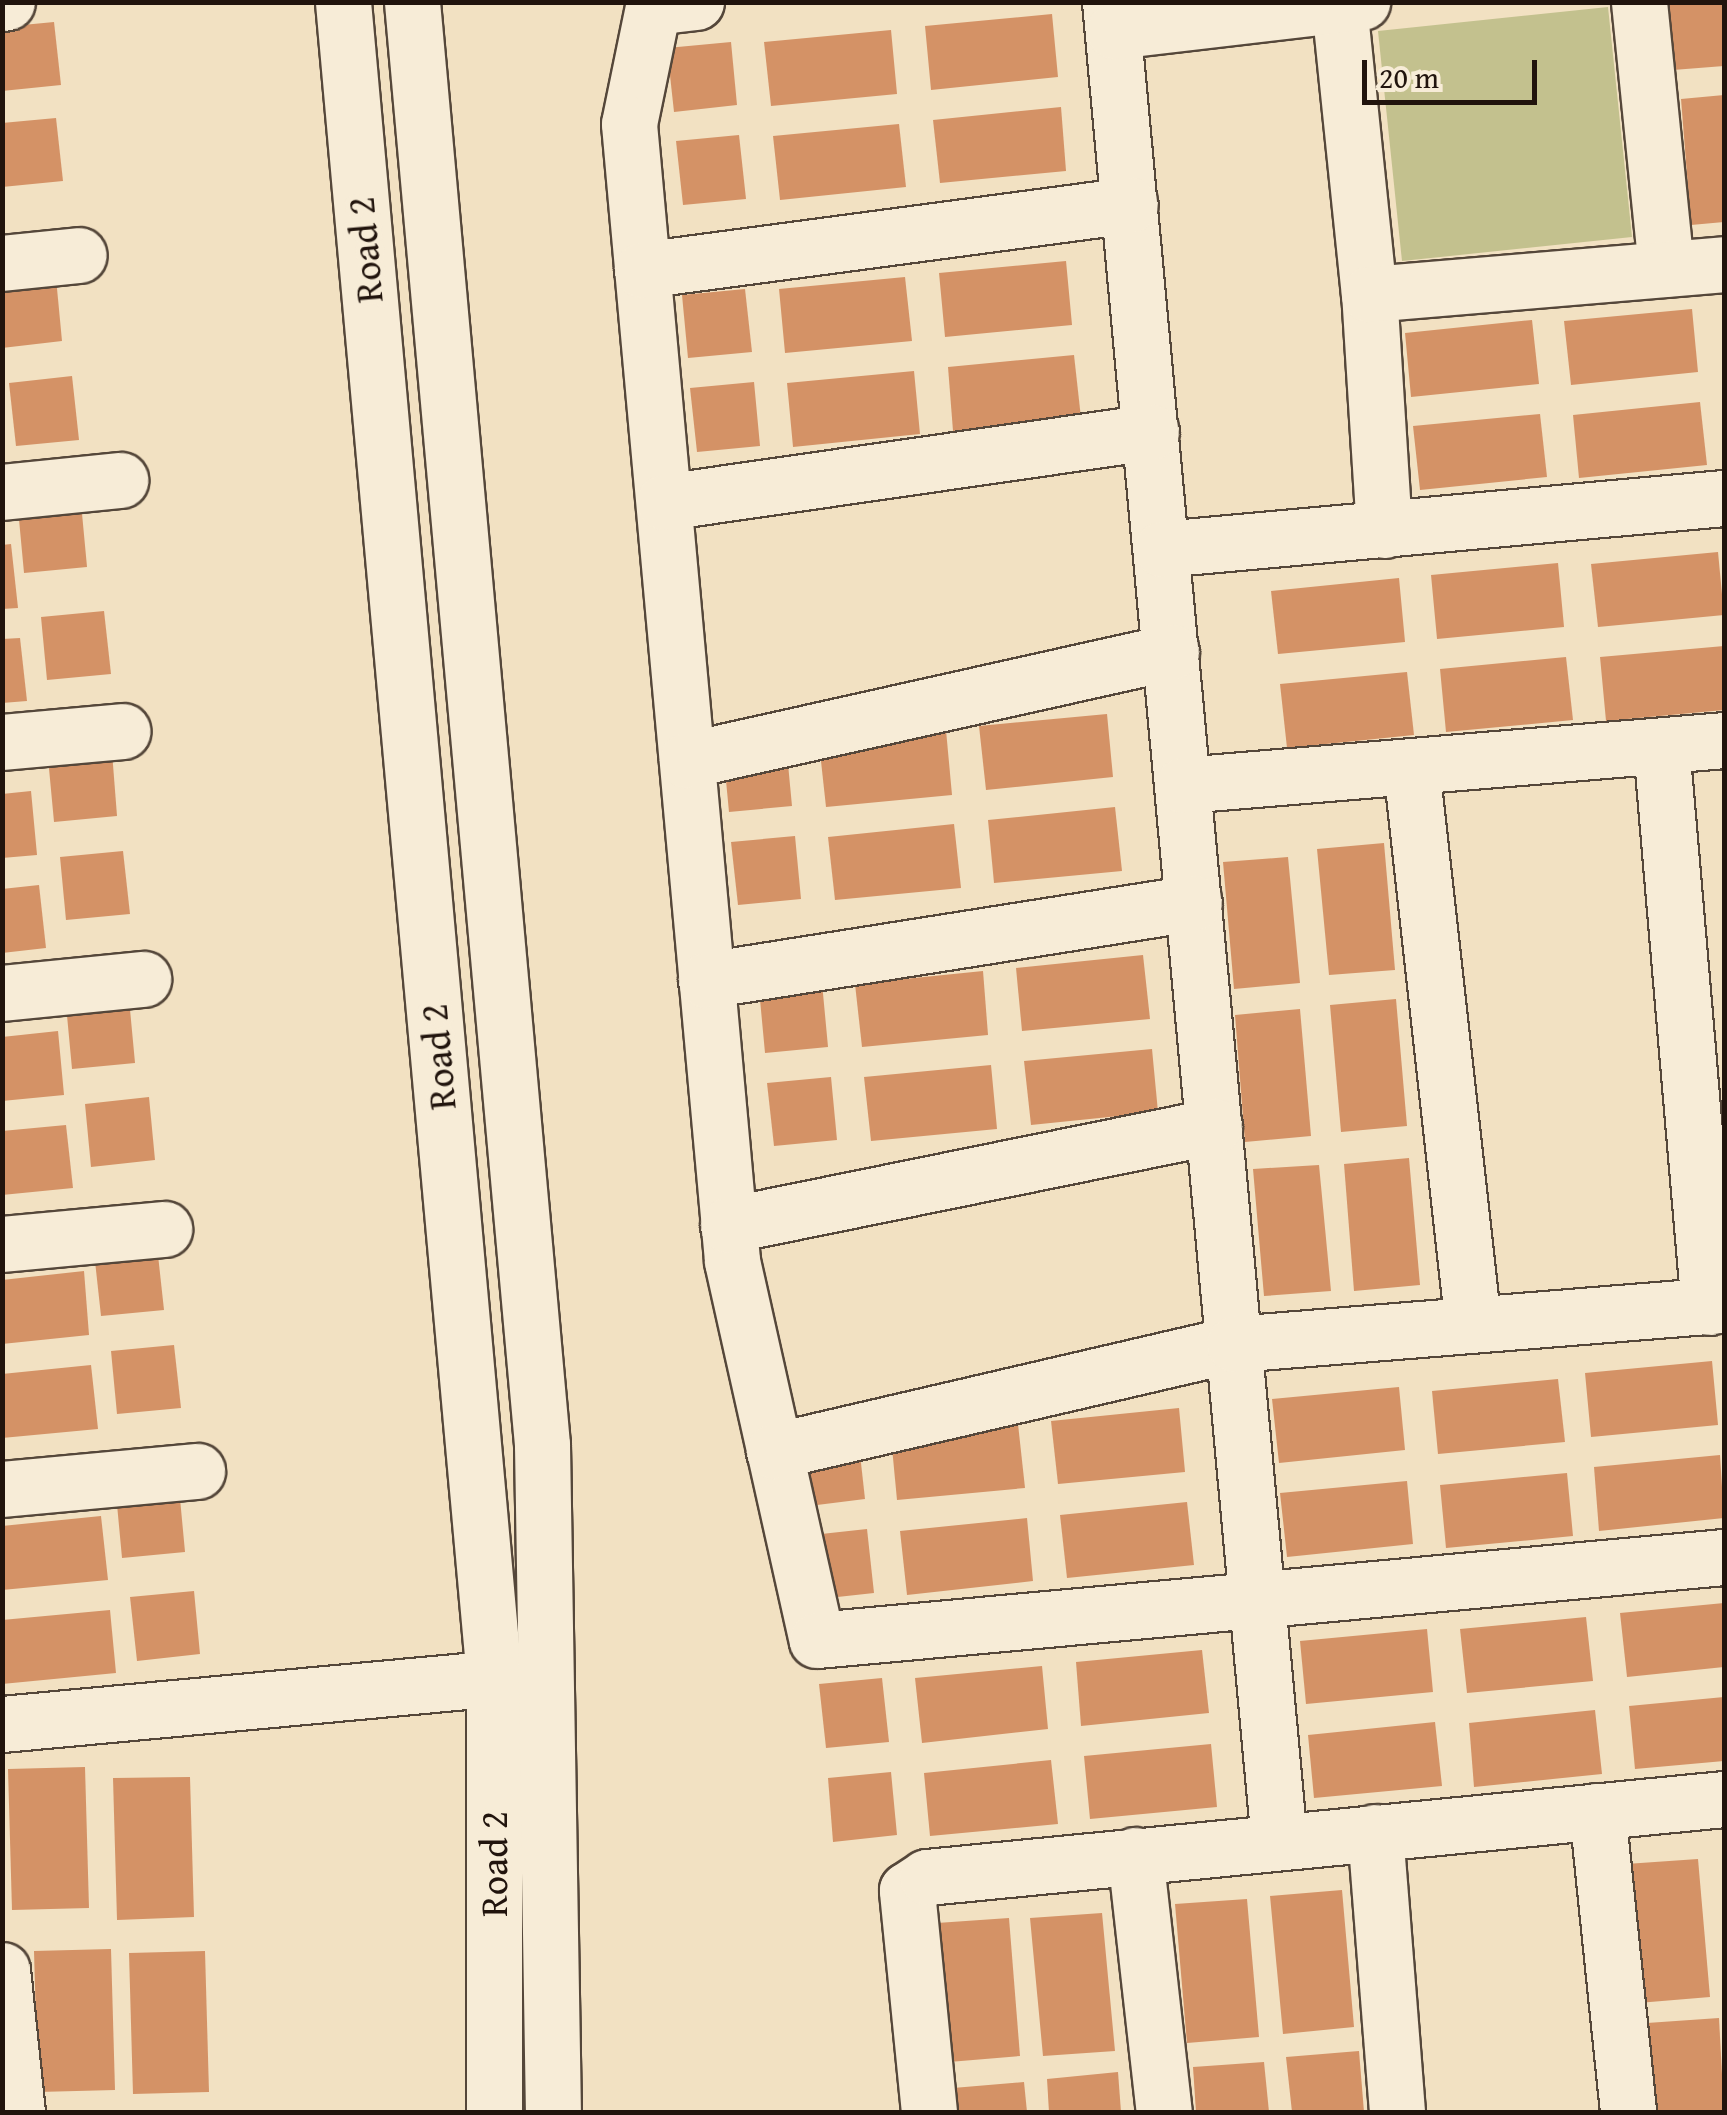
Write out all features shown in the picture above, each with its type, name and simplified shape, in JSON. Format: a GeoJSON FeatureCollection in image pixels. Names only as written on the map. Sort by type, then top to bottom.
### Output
{"type":"FeatureCollection","features":[{"type":"Feature","properties":{"kind":"street","name":"Road 2"},"geometry":{"type":"LineString","coordinates":[[343,2],[494,1678],[494,2112]]}},
{"type":"Feature","properties":{"kind":"street","name":"Road 2"},"geometry":{"type":"LineString","coordinates":[[412,2],[542,1445],[553,2112]]}},
{"type":"Feature","properties":{"kind":"street"},"geometry":{"type":"LineString","coordinates":[[696,2],[653,7],[630,124],[728,1225],[816,1640],[1724,1557]]}},
{"type":"Feature","properties":{"kind":"street"},"geometry":{"type":"LineString","coordinates":[[1639,2],[1666,268]]}},
{"type":"Feature","properties":{"kind":"street"},"geometry":{"type":"LineString","coordinates":[[1279,1841],[1112,17],[1351,4],[1384,530]]}},
{"type":"Feature","properties":{"kind":"street"},"geometry":{"type":"LineString","coordinates":[[642,270],[1130,205]]}},
{"type":"Feature","properties":{"kind":"street"},"geometry":{"type":"LineString","coordinates":[[2,262],[79,255]]}},
{"type":"Feature","properties":{"kind":"street"},"geometry":{"type":"LineString","coordinates":[[1369,294],[1724,264]]}},
{"type":"Feature","properties":{"kind":"street"},"geometry":{"type":"LineString","coordinates":[[664,502],[1151,432]]}},
{"type":"Feature","properties":{"kind":"street"},"geometry":{"type":"LineString","coordinates":[[2,492],[120,480]]}},
{"type":"Feature","properties":{"kind":"street"},"geometry":{"type":"LineString","coordinates":[[1162,550],[1724,498]]}},
{"type":"Feature","properties":{"kind":"street"},"geometry":{"type":"LineString","coordinates":[[686,760],[1171,652]]}},
{"type":"Feature","properties":{"kind":"street"},"geometry":{"type":"LineString","coordinates":[[2,742],[122,731]]}},
{"type":"Feature","properties":{"kind":"street"},"geometry":{"type":"LineString","coordinates":[[1183,785],[1724,740]]}},
{"type":"Feature","properties":{"kind":"street"},"geometry":{"type":"LineString","coordinates":[[774,1451],[1234,1344],[1717,1306],[1662,746]]}},
{"type":"Feature","properties":{"kind":"street"},"geometry":{"type":"LineString","coordinates":[[1411,766],[1473,1325]]}},
{"type":"Feature","properties":{"kind":"street"},"geometry":{"type":"LineString","coordinates":[[706,980],[1194,903]]}},
{"type":"Feature","properties":{"kind":"street"},"geometry":{"type":"LineString","coordinates":[[2,993],[143,979]]}},
{"type":"Feature","properties":{"kind":"street"},"geometry":{"type":"LineString","coordinates":[[728,1225],[1214,1126]]}},
{"type":"Feature","properties":{"kind":"street"},"geometry":{"type":"LineString","coordinates":[[2,1244],[164,1228]]}},
{"type":"Feature","properties":{"kind":"street"},"geometry":{"type":"LineString","coordinates":[[2,1489],[197,1472]]}},
{"type":"Feature","properties":{"kind":"street"},"geometry":{"type":"LineString","coordinates":[[2,1724],[494,1678]]}},
{"type":"Feature","properties":{"kind":"street"},"geometry":{"type":"LineString","coordinates":[[929,2112],[907,1890],[952,1872],[1724,1799]]}},
{"type":"Feature","properties":{"kind":"street"},"geometry":{"type":"LineString","coordinates":[[1597,1811],[1628,2112]]}},
{"type":"Feature","properties":{"kind":"street"},"geometry":{"type":"LineString","coordinates":[[1375,1832],[1397,2112]]}},
{"type":"Feature","properties":{"kind":"street"},"geometry":{"type":"LineString","coordinates":[[1135,1855],[1164,2112]]}},
{"type":"Feature","properties":{"kind":"street"},"geometry":{"type":"LineString","coordinates":[[2,1970],[16,2112],[4,2112]]}},
{"type":"Feature","properties":{"kind":"shaded area"},"geometry":{"type":"Polygon","coordinates":[[[1608,7],[1632,237],[1402,261],[1378,31],[1608,7]]]}},
{"type":"Feature","properties":{"kind":"building"},"geometry":{"type":"Polygon","coordinates":[[[1667,2],[1724,2],[1724,66],[1673,70],[1667,2]]]}},
{"type":"Feature","properties":{"kind":"building"},"geometry":{"type":"Polygon","coordinates":[[[1052,14],[1058,77],[931,90],[925,26],[1052,14]]]}},
{"type":"Feature","properties":{"kind":"building"},"geometry":{"type":"Polygon","coordinates":[[[54,22],[61,85],[2,91],[2,27],[54,22]]]}},
{"type":"Feature","properties":{"kind":"building"},"geometry":{"type":"Polygon","coordinates":[[[891,30],[897,94],[771,106],[764,42],[891,30]]]}},
{"type":"Feature","properties":{"kind":"building"},"geometry":{"type":"Polygon","coordinates":[[[731,42],[737,105],[674,112],[667,48],[731,42]]]}},
{"type":"Feature","properties":{"kind":"building"},"geometry":{"type":"Polygon","coordinates":[[[1724,95],[1724,222],[1691,225],[1681,99],[1724,95]]]}},
{"type":"Feature","properties":{"kind":"building"},"geometry":{"type":"Polygon","coordinates":[[[1061,107],[1066,171],[940,183],[933,120],[1061,107]]]}},
{"type":"Feature","properties":{"kind":"building"},"geometry":{"type":"Polygon","coordinates":[[[56,118],[63,181],[2,187],[2,123],[56,118]]]}},
{"type":"Feature","properties":{"kind":"building"},"geometry":{"type":"Polygon","coordinates":[[[899,124],[906,187],[780,200],[773,136],[899,124]]]}},
{"type":"Feature","properties":{"kind":"building"},"geometry":{"type":"Polygon","coordinates":[[[739,135],[746,199],[683,205],[676,141],[739,135]]]}},
{"type":"Feature","properties":{"kind":"building"},"geometry":{"type":"Polygon","coordinates":[[[1066,261],[1072,325],[945,337],[939,273],[1066,261]]]}},
{"type":"Feature","properties":{"kind":"building"},"geometry":{"type":"Polygon","coordinates":[[[905,277],[912,341],[785,353],[779,289],[905,277]]]}},
{"type":"Feature","properties":{"kind":"building"},"geometry":{"type":"Polygon","coordinates":[[[56,278],[62,341],[2,348],[2,283],[56,278]]]}},
{"type":"Feature","properties":{"kind":"building"},"geometry":{"type":"Polygon","coordinates":[[[745,289],[752,352],[688,358],[682,295],[745,289]]]}},
{"type":"Feature","properties":{"kind":"building"},"geometry":{"type":"Polygon","coordinates":[[[1692,309],[1698,372],[1571,385],[1564,321],[1692,309]]]}},
{"type":"Feature","properties":{"kind":"building"},"geometry":{"type":"Polygon","coordinates":[[[1532,320],[1539,384],[1411,397],[1405,333],[1532,320]]]}},
{"type":"Feature","properties":{"kind":"building"},"geometry":{"type":"Polygon","coordinates":[[[1074,355],[1081,418],[953,431],[948,367],[1074,355]]]}},
{"type":"Feature","properties":{"kind":"building"},"geometry":{"type":"Polygon","coordinates":[[[914,371],[920,434],[793,447],[787,383],[914,371]]]}},
{"type":"Feature","properties":{"kind":"building"},"geometry":{"type":"Polygon","coordinates":[[[72,376],[79,440],[16,446],[9,383],[72,376]]]}},
{"type":"Feature","properties":{"kind":"building"},"geometry":{"type":"Polygon","coordinates":[[[754,382],[760,446],[697,452],[690,388],[754,382]]]}},
{"type":"Feature","properties":{"kind":"building"},"geometry":{"type":"Polygon","coordinates":[[[1700,402],[1707,465],[1579,478],[1573,415],[1700,402]]]}},
{"type":"Feature","properties":{"kind":"building"},"geometry":{"type":"Polygon","coordinates":[[[1540,414],[1547,477],[1420,490],[1413,426],[1540,414]]]}},
{"type":"Feature","properties":{"kind":"building"},"geometry":{"type":"Polygon","coordinates":[[[81,503],[87,567],[24,573],[18,509],[81,503]]]}},
{"type":"Feature","properties":{"kind":"building"},"geometry":{"type":"Polygon","coordinates":[[[11,544],[18,608],[2,609],[2,545],[11,544]]]}},
{"type":"Feature","properties":{"kind":"building"},"geometry":{"type":"Polygon","coordinates":[[[1718,552],[1724,615],[1598,627],[1591,564],[1718,552]]]}},
{"type":"Feature","properties":{"kind":"building"},"geometry":{"type":"Polygon","coordinates":[[[1558,563],[1564,627],[1437,639],[1431,575],[1558,563]]]}},
{"type":"Feature","properties":{"kind":"building"},"geometry":{"type":"Polygon","coordinates":[[[1399,578],[1405,642],[1278,654],[1271,591],[1399,578]]]}},
{"type":"Feature","properties":{"kind":"building"},"geometry":{"type":"Polygon","coordinates":[[[104,611],[111,674],[47,680],[41,617],[104,611]]]}},
{"type":"Feature","properties":{"kind":"building"},"geometry":{"type":"Polygon","coordinates":[[[20,638],[27,701],[2,703],[2,639],[20,638]]]}},
{"type":"Feature","properties":{"kind":"building"},"geometry":{"type":"Polygon","coordinates":[[[1724,646],[1724,710],[1606,721],[1600,657],[1724,646]]]}},
{"type":"Feature","properties":{"kind":"building"},"geometry":{"type":"Polygon","coordinates":[[[1566,657],[1573,720],[1446,732],[1440,669],[1566,657]]]}},
{"type":"Feature","properties":{"kind":"building"},"geometry":{"type":"Polygon","coordinates":[[[1407,672],[1414,735],[1287,748],[1280,684],[1407,672]]]}},
{"type":"Feature","properties":{"kind":"building"},"geometry":{"type":"Polygon","coordinates":[[[1107,714],[1113,777],[986,790],[979,726],[1107,714]]]}},
{"type":"Feature","properties":{"kind":"building"},"geometry":{"type":"Polygon","coordinates":[[[946,730],[952,795],[826,807],[819,743],[946,730]]]}},
{"type":"Feature","properties":{"kind":"building"},"geometry":{"type":"Polygon","coordinates":[[[786,743],[792,806],[729,812],[723,749],[786,743]]]}},
{"type":"Feature","properties":{"kind":"building"},"geometry":{"type":"Polygon","coordinates":[[[112,752],[117,816],[54,822],[48,758],[112,752]]]}},
{"type":"Feature","properties":{"kind":"building"},"geometry":{"type":"Polygon","coordinates":[[[31,791],[37,855],[2,858],[2,794],[31,791]]]}},
{"type":"Feature","properties":{"kind":"building"},"geometry":{"type":"Polygon","coordinates":[[[1115,807],[1122,871],[994,883],[988,820],[1115,807]]]}},
{"type":"Feature","properties":{"kind":"building"},"geometry":{"type":"Polygon","coordinates":[[[954,824],[961,888],[835,900],[828,837],[954,824]]]}},
{"type":"Feature","properties":{"kind":"building"},"geometry":{"type":"Polygon","coordinates":[[[795,836],[801,899],[738,905],[731,842],[795,836]]]}},
{"type":"Feature","properties":{"kind":"building"},"geometry":{"type":"Polygon","coordinates":[[[1384,843],[1395,970],[1329,975],[1317,849],[1384,843]]]}},
{"type":"Feature","properties":{"kind":"building"},"geometry":{"type":"Polygon","coordinates":[[[123,851],[130,914],[66,920],[60,857],[123,851]]]}},
{"type":"Feature","properties":{"kind":"building"},"geometry":{"type":"Polygon","coordinates":[[[1288,857],[1300,983],[1234,989],[1223,862],[1288,857]]]}},
{"type":"Feature","properties":{"kind":"building"},"geometry":{"type":"Polygon","coordinates":[[[39,885],[46,948],[2,953],[2,889],[39,885]]]}},
{"type":"Feature","properties":{"kind":"building"},"geometry":{"type":"Polygon","coordinates":[[[1143,955],[1150,1019],[1022,1031],[1016,968],[1143,955]]]}},
{"type":"Feature","properties":{"kind":"building"},"geometry":{"type":"Polygon","coordinates":[[[983,971],[988,1035],[862,1047],[855,984],[983,971]]]}},
{"type":"Feature","properties":{"kind":"building"},"geometry":{"type":"Polygon","coordinates":[[[822,983],[828,1047],[765,1053],[759,989],[822,983]]]}},
{"type":"Feature","properties":{"kind":"building"},"geometry":{"type":"Polygon","coordinates":[[[129,999],[135,1063],[72,1069],[66,1005],[129,999]]]}},
{"type":"Feature","properties":{"kind":"building"},"geometry":{"type":"Polygon","coordinates":[[[1396,999],[1407,1126],[1341,1132],[1330,1005],[1396,999]]]}},
{"type":"Feature","properties":{"kind":"building"},"geometry":{"type":"Polygon","coordinates":[[[1300,1009],[1311,1136],[1245,1142],[1235,1015],[1300,1009]]]}},
{"type":"Feature","properties":{"kind":"building"},"geometry":{"type":"Polygon","coordinates":[[[58,1031],[64,1095],[2,1101],[2,1037],[58,1031]]]}},
{"type":"Feature","properties":{"kind":"building"},"geometry":{"type":"Polygon","coordinates":[[[1152,1049],[1158,1112],[1031,1125],[1024,1061],[1152,1049]]]}},
{"type":"Feature","properties":{"kind":"building"},"geometry":{"type":"Polygon","coordinates":[[[991,1065],[997,1129],[871,1141],[864,1077],[991,1065]]]}},
{"type":"Feature","properties":{"kind":"building"},"geometry":{"type":"Polygon","coordinates":[[[831,1077],[837,1140],[774,1146],[767,1083],[831,1077]]]}},
{"type":"Feature","properties":{"kind":"building"},"geometry":{"type":"Polygon","coordinates":[[[149,1097],[155,1160],[91,1167],[85,1104],[149,1097]]]}},
{"type":"Feature","properties":{"kind":"building"},"geometry":{"type":"Polygon","coordinates":[[[66,1125],[73,1188],[2,1195],[2,1131],[66,1125]]]}},
{"type":"Feature","properties":{"kind":"building"},"geometry":{"type":"Polygon","coordinates":[[[1409,1158],[1420,1285],[1354,1291],[1344,1164],[1409,1158]]]}},
{"type":"Feature","properties":{"kind":"building"},"geometry":{"type":"Polygon","coordinates":[[[1319,1165],[1331,1291],[1264,1296],[1253,1169],[1319,1165]]]}},
{"type":"Feature","properties":{"kind":"building"},"geometry":{"type":"Polygon","coordinates":[[[157,1246],[164,1310],[101,1316],[94,1252],[157,1246]]]}},
{"type":"Feature","properties":{"kind":"building"},"geometry":{"type":"Polygon","coordinates":[[[84,1271],[89,1335],[2,1344],[2,1280],[84,1271]]]}},
{"type":"Feature","properties":{"kind":"building"},"geometry":{"type":"Polygon","coordinates":[[[174,1345],[181,1408],[117,1414],[111,1351],[174,1345]]]}},
{"type":"Feature","properties":{"kind":"building"},"geometry":{"type":"Polygon","coordinates":[[[1712,1361],[1718,1425],[1591,1437],[1585,1373],[1712,1361]]]}},
{"type":"Feature","properties":{"kind":"building"},"geometry":{"type":"Polygon","coordinates":[[[91,1365],[98,1429],[2,1438],[2,1374],[91,1365]]]}},
{"type":"Feature","properties":{"kind":"building"},"geometry":{"type":"Polygon","coordinates":[[[1558,1379],[1565,1442],[1438,1454],[1432,1391],[1558,1379]]]}},
{"type":"Feature","properties":{"kind":"building"},"geometry":{"type":"Polygon","coordinates":[[[1399,1387],[1405,1450],[1279,1463],[1272,1399],[1399,1387]]]}},
{"type":"Feature","properties":{"kind":"building"},"geometry":{"type":"Polygon","coordinates":[[[1179,1408],[1185,1472],[1058,1484],[1051,1421],[1179,1408]]]}},
{"type":"Feature","properties":{"kind":"building"},"geometry":{"type":"Polygon","coordinates":[[[1018,1424],[1025,1488],[897,1500],[891,1437],[1018,1424]]]}},
{"type":"Feature","properties":{"kind":"building"},"geometry":{"type":"Polygon","coordinates":[[[858,1436],[865,1499],[801,1507],[795,1442],[858,1436]]]}},
{"type":"Feature","properties":{"kind":"building"},"geometry":{"type":"Polygon","coordinates":[[[1720,1455],[1724,1518],[1599,1531],[1594,1467],[1720,1455]]]}},
{"type":"Feature","properties":{"kind":"building"},"geometry":{"type":"Polygon","coordinates":[[[1567,1473],[1573,1536],[1446,1548],[1440,1485],[1567,1473]]]}},
{"type":"Feature","properties":{"kind":"building"},"geometry":{"type":"Polygon","coordinates":[[[1407,1481],[1413,1544],[1287,1557],[1280,1493],[1407,1481]]]}},
{"type":"Feature","properties":{"kind":"building"},"geometry":{"type":"Polygon","coordinates":[[[179,1488],[185,1552],[122,1558],[116,1494],[179,1488]]]}},
{"type":"Feature","properties":{"kind":"building"},"geometry":{"type":"Polygon","coordinates":[[[1187,1502],[1194,1565],[1067,1578],[1060,1515],[1187,1502]]]}},
{"type":"Feature","properties":{"kind":"building"},"geometry":{"type":"Polygon","coordinates":[[[101,1516],[108,1580],[2,1590],[2,1526],[101,1516]]]}},
{"type":"Feature","properties":{"kind":"building"},"geometry":{"type":"Polygon","coordinates":[[[1027,1518],[1033,1581],[907,1595],[900,1531],[1027,1518]]]}},
{"type":"Feature","properties":{"kind":"building"},"geometry":{"type":"Polygon","coordinates":[[[867,1529],[874,1593],[810,1600],[803,1536],[867,1529]]]}},
{"type":"Feature","properties":{"kind":"building"},"geometry":{"type":"Polygon","coordinates":[[[194,1591],[200,1654],[137,1661],[130,1597],[194,1591]]]}},
{"type":"Feature","properties":{"kind":"building"},"geometry":{"type":"Polygon","coordinates":[[[1724,1603],[1724,1667],[1627,1677],[1620,1613],[1724,1603]]]}},
{"type":"Feature","properties":{"kind":"building"},"geometry":{"type":"Polygon","coordinates":[[[110,1610],[116,1673],[2,1684],[2,1620],[110,1610]]]}},
{"type":"Feature","properties":{"kind":"building"},"geometry":{"type":"Polygon","coordinates":[[[1586,1617],[1593,1681],[1467,1693],[1460,1629],[1586,1617]]]}},
{"type":"Feature","properties":{"kind":"building"},"geometry":{"type":"Polygon","coordinates":[[[1427,1629],[1433,1692],[1306,1704],[1300,1641],[1427,1629]]]}},
{"type":"Feature","properties":{"kind":"building"},"geometry":{"type":"Polygon","coordinates":[[[1202,1650],[1209,1713],[1081,1726],[1076,1662],[1202,1650]]]}},
{"type":"Feature","properties":{"kind":"building"},"geometry":{"type":"Polygon","coordinates":[[[1042,1666],[1048,1729],[922,1743],[915,1678],[1042,1666]]]}},
{"type":"Feature","properties":{"kind":"building"},"geometry":{"type":"Polygon","coordinates":[[[882,1678],[889,1742],[826,1748],[819,1684],[882,1678]]]}},
{"type":"Feature","properties":{"kind":"building"},"geometry":{"type":"Polygon","coordinates":[[[1724,1697],[1724,1761],[1635,1769],[1629,1706],[1724,1697]]]}},
{"type":"Feature","properties":{"kind":"building"},"geometry":{"type":"Polygon","coordinates":[[[1595,1710],[1602,1774],[1474,1787],[1469,1723],[1595,1710]]]}},
{"type":"Feature","properties":{"kind":"building"},"geometry":{"type":"Polygon","coordinates":[[[1435,1722],[1442,1786],[1314,1798],[1308,1735],[1435,1722]]]}},
{"type":"Feature","properties":{"kind":"building"},"geometry":{"type":"Polygon","coordinates":[[[1211,1744],[1217,1807],[1090,1819],[1084,1756],[1211,1744]]]}},
{"type":"Feature","properties":{"kind":"building"},"geometry":{"type":"Polygon","coordinates":[[[1051,1760],[1058,1824],[930,1836],[924,1773],[1051,1760]]]}},
{"type":"Feature","properties":{"kind":"building"},"geometry":{"type":"Polygon","coordinates":[[[85,1767],[89,1908],[12,1910],[8,1769],[85,1767]]]}},
{"type":"Feature","properties":{"kind":"building"},"geometry":{"type":"Polygon","coordinates":[[[891,1772],[897,1835],[833,1842],[828,1778],[891,1772]]]}},
{"type":"Feature","properties":{"kind":"building"},"geometry":{"type":"Polygon","coordinates":[[[190,1777],[194,1917],[117,1920],[113,1778],[190,1777]]]}},
{"type":"Feature","properties":{"kind":"building"},"geometry":{"type":"Polygon","coordinates":[[[1698,1859],[1710,1997],[1638,2003],[1626,1864],[1698,1859]]]}},
{"type":"Feature","properties":{"kind":"building"},"geometry":{"type":"Polygon","coordinates":[[[1342,1890],[1354,2027],[1283,2034],[1270,1896],[1342,1890]]]}},
{"type":"Feature","properties":{"kind":"building"},"geometry":{"type":"Polygon","coordinates":[[[1247,1899],[1259,2037],[1187,2043],[1175,1904],[1247,1899]]]}},
{"type":"Feature","properties":{"kind":"building"},"geometry":{"type":"Polygon","coordinates":[[[1102,1913],[1115,2051],[1043,2056],[1030,1918],[1102,1913]]]}},
{"type":"Feature","properties":{"kind":"building"},"geometry":{"type":"Polygon","coordinates":[[[1009,1918],[1020,2056],[949,2062],[937,1923],[1009,1918]]]}},
{"type":"Feature","properties":{"kind":"building"},"geometry":{"type":"Polygon","coordinates":[[[111,1949],[115,2090],[38,2092],[34,1951],[111,1949]]]}},
{"type":"Feature","properties":{"kind":"building"},"geometry":{"type":"Polygon","coordinates":[[[205,1951],[209,2092],[133,2094],[129,1953],[205,1951]]]}},
{"type":"Feature","properties":{"kind":"building"},"geometry":{"type":"Polygon","coordinates":[[[1719,2018],[1724,2112],[1655,2112],[1647,2023],[1719,2018]]]}},
{"type":"Feature","properties":{"kind":"building"},"geometry":{"type":"Polygon","coordinates":[[[1359,2051],[1364,2112],[1292,2112],[1286,2057],[1359,2051]]]}},
{"type":"Feature","properties":{"kind":"building"},"geometry":{"type":"Polygon","coordinates":[[[1264,2062],[1269,2112],[1196,2112],[1193,2067],[1264,2062]]]}},
{"type":"Feature","properties":{"kind":"building"},"geometry":{"type":"Polygon","coordinates":[[[1118,2072],[1121,2112],[1049,2112],[1047,2079],[1118,2072]]]}},
{"type":"Feature","properties":{"kind":"building"},"geometry":{"type":"Polygon","coordinates":[[[1024,2082],[1027,2112],[955,2112],[953,2088],[1024,2082]]]}}]}
